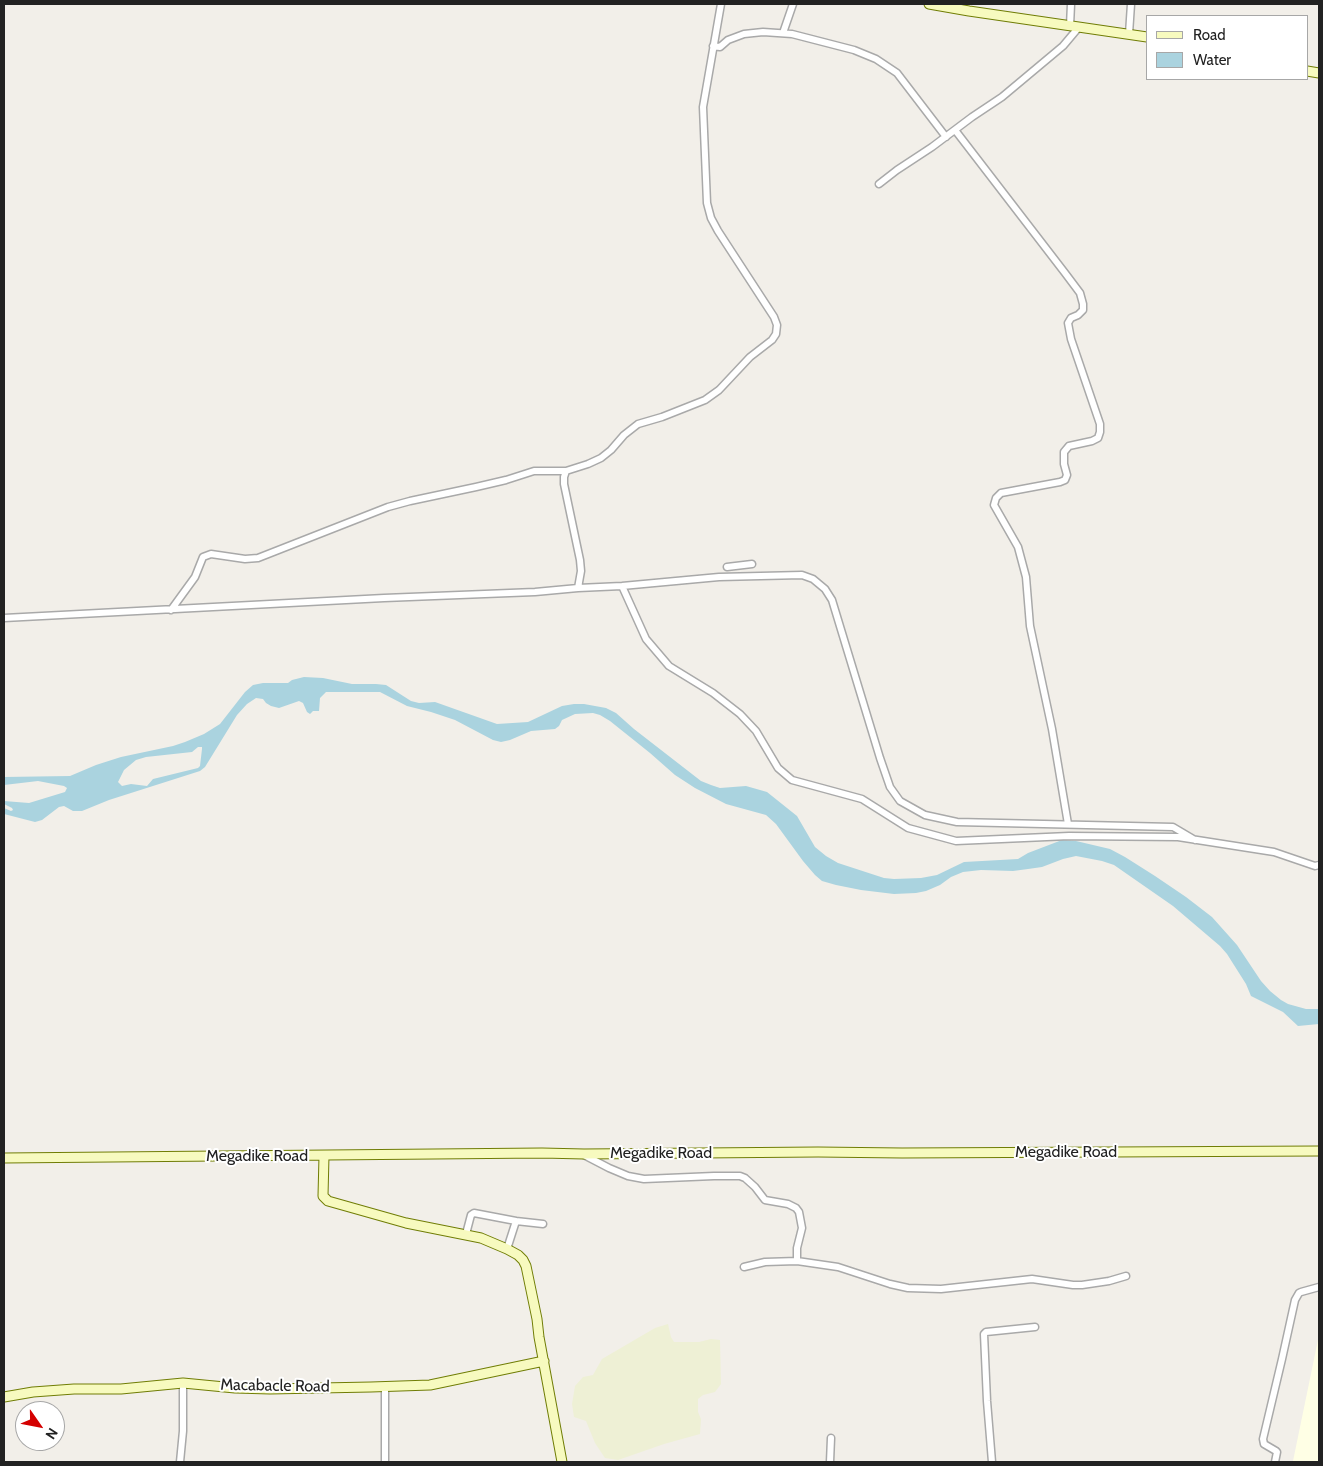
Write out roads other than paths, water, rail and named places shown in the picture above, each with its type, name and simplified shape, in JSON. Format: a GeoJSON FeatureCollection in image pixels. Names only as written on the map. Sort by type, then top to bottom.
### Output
{"type":"FeatureCollection","features":[{"type":"Feature","properties":{"kind":"main road"},"geometry":{"type":"LineString","coordinates":[[928,4],[1146,37]]}},
{"type":"Feature","properties":{"kind":"main road"},"geometry":{"type":"LineString","coordinates":[[969,11],[977,4]]}},
{"type":"Feature","properties":{"kind":"main road","name":"Megadike Road"},"geometry":{"type":"LineString","coordinates":[[4,1158],[533,1153],[1319,1151]]}},
{"type":"Feature","properties":{"kind":"main road"},"geometry":{"type":"LineString","coordinates":[[324,1156],[324,1196],[328,1201],[406,1223],[481,1238],[507,1249],[523,1260],[526,1266],[562,1462]]}},
{"type":"Feature","properties":{"kind":"main road","name":"Macabacle Road"},"geometry":{"type":"LineString","coordinates":[[4,1397],[42,1391],[121,1389],[182,1383],[270,1389],[430,1385],[544,1361]]}},
{"type":"Feature","properties":{"kind":"street"},"geometry":{"type":"LineString","coordinates":[[171,610],[194,577],[203,557],[211,554],[245,560],[258,558],[410,500],[506,480],[534,471],[566,471],[588,464],[601,458],[630,429],[638,424],[671,414],[705,400],[719,390],[750,357],[772,340],[776,334],[777,325],[774,317],[718,231],[711,218],[707,203],[703,107],[721,4]]}},
{"type":"Feature","properties":{"kind":"street"},"geometry":{"type":"LineString","coordinates":[[783,33],[793,4]]}},
{"type":"Feature","properties":{"kind":"street"},"geometry":{"type":"LineString","coordinates":[[880,184],[897,170],[1002,97],[1063,46],[1074,26],[1071,4]]}},
{"type":"Feature","properties":{"kind":"street"},"geometry":{"type":"LineString","coordinates":[[1129,34],[1131,4]]}},
{"type":"Feature","properties":{"kind":"street"},"geometry":{"type":"LineString","coordinates":[[713,46],[720,47],[728,40],[744,34],[762,32],[792,34],[854,50],[876,59],[896,73],[946,136]]}},
{"type":"Feature","properties":{"kind":"street"},"geometry":{"type":"LineString","coordinates":[[955,130],[1080,293],[1083,304],[1083,310],[1071,318],[1068,323],[1071,339],[1100,424],[1098,438],[1069,446],[1064,452],[1064,464],[1067,475],[1065,480],[1001,493],[996,498],[994,505],[1018,547],[1026,578],[1030,626],[1052,729],[1068,824]]}},
{"type":"Feature","properties":{"kind":"street"},"geometry":{"type":"LineString","coordinates":[[566,471],[564,484],[580,560],[581,571],[578,588]]}},
{"type":"Feature","properties":{"kind":"street"},"geometry":{"type":"LineString","coordinates":[[728,567],[752,564]]}},
{"type":"Feature","properties":{"kind":"street"},"geometry":{"type":"LineString","coordinates":[[4,618],[535,592],[728,577],[802,575],[813,579],[825,589],[832,600],[880,758],[890,787],[900,801],[925,814],[957,822],[1173,827],[1195,840]]}},
{"type":"Feature","properties":{"kind":"street"},"geometry":{"type":"LineString","coordinates":[[622,586],[646,639],[669,666],[713,693],[740,714],[756,731],[778,768],[792,780],[862,799],[908,828],[956,841],[1069,836],[1178,838],[1274,852],[1315,866],[1319,865]]}},
{"type":"Feature","properties":{"kind":"street"},"geometry":{"type":"LineString","coordinates":[[584,1154],[628,1176],[644,1179],[714,1176],[740,1176],[745,1178],[765,1200],[788,1204],[799,1212],[802,1228],[797,1248],[797,1261]]}},
{"type":"Feature","properties":{"kind":"street"},"geometry":{"type":"LineString","coordinates":[[466,1234],[471,1215],[474,1213],[543,1224]]}},
{"type":"Feature","properties":{"kind":"street"},"geometry":{"type":"LineString","coordinates":[[507,1249],[516,1221]]}},
{"type":"Feature","properties":{"kind":"street"},"geometry":{"type":"LineString","coordinates":[[744,1267],[765,1262],[797,1261],[838,1267],[890,1284],[941,1290],[1032,1279],[1082,1285],[1126,1276]]}},
{"type":"Feature","properties":{"kind":"street"},"geometry":{"type":"LineString","coordinates":[[1275,1462],[1276,1450],[1264,1444],[1263,1438],[1295,1300],[1298,1293],[1319,1286]]}},
{"type":"Feature","properties":{"kind":"street"},"geometry":{"type":"LineString","coordinates":[[992,1462],[984,1334],[986,1332],[1035,1328]]}},
{"type":"Feature","properties":{"kind":"street"},"geometry":{"type":"LineString","coordinates":[[180,1462],[182,1383]]}},
{"type":"Feature","properties":{"kind":"street"},"geometry":{"type":"LineString","coordinates":[[385,1387],[385,1462]]}},
{"type":"Feature","properties":{"kind":"street"},"geometry":{"type":"LineString","coordinates":[[830,1462],[831,1438]]}},
{"type":"Feature","properties":{"kind":"water"},"geometry":{"type":"Polygon","coordinates":[[[304,677],[323,678],[352,684],[386,685],[411,701],[419,703],[435,702],[497,724],[528,722],[562,706],[574,704],[606,708],[616,713],[701,781],[720,788],[746,786],[767,792],[797,816],[815,847],[826,856],[838,863],[884,878],[921,878],[937,875],[964,862],[1018,859],[1028,853],[1062,840],[1076,841],[1110,849],[1155,876],[1212,917],[1237,945],[1270,991],[1288,1004],[1306,1009],[1319,1009],[1319,1024],[1298,1026],[1283,1012],[1251,996],[1246,984],[1220,946],[1173,906],[1114,865],[1076,856],[1042,867],[1028,869],[963,872],[951,877],[940,885],[916,893],[894,894],[861,890],[822,881],[803,861],[776,824],[766,815],[726,804],[695,788],[675,775],[610,721],[593,713],[575,714],[562,720],[555,729],[531,731],[501,742],[493,740],[455,720],[407,706],[380,692],[326,692],[320,698],[319,711],[313,711],[310,714],[303,703],[299,701],[279,708],[271,706],[263,699],[256,698],[247,704],[237,715],[205,767],[200,771],[109,800],[82,811],[73,811],[64,806],[59,807],[42,820],[35,822],[4,814],[4,808],[13,810],[4,804],[4,801],[29,803],[65,792],[67,788],[38,781],[4,785],[4,777],[70,776],[121,757],[185,742],[204,734],[220,724],[245,692],[253,685],[288,683],[304,677]],[[198,747],[192,752],[146,757],[136,760],[124,770],[118,782],[122,786],[131,784],[147,786],[153,779],[198,768],[200,766],[202,747],[198,747]]]}}]}
